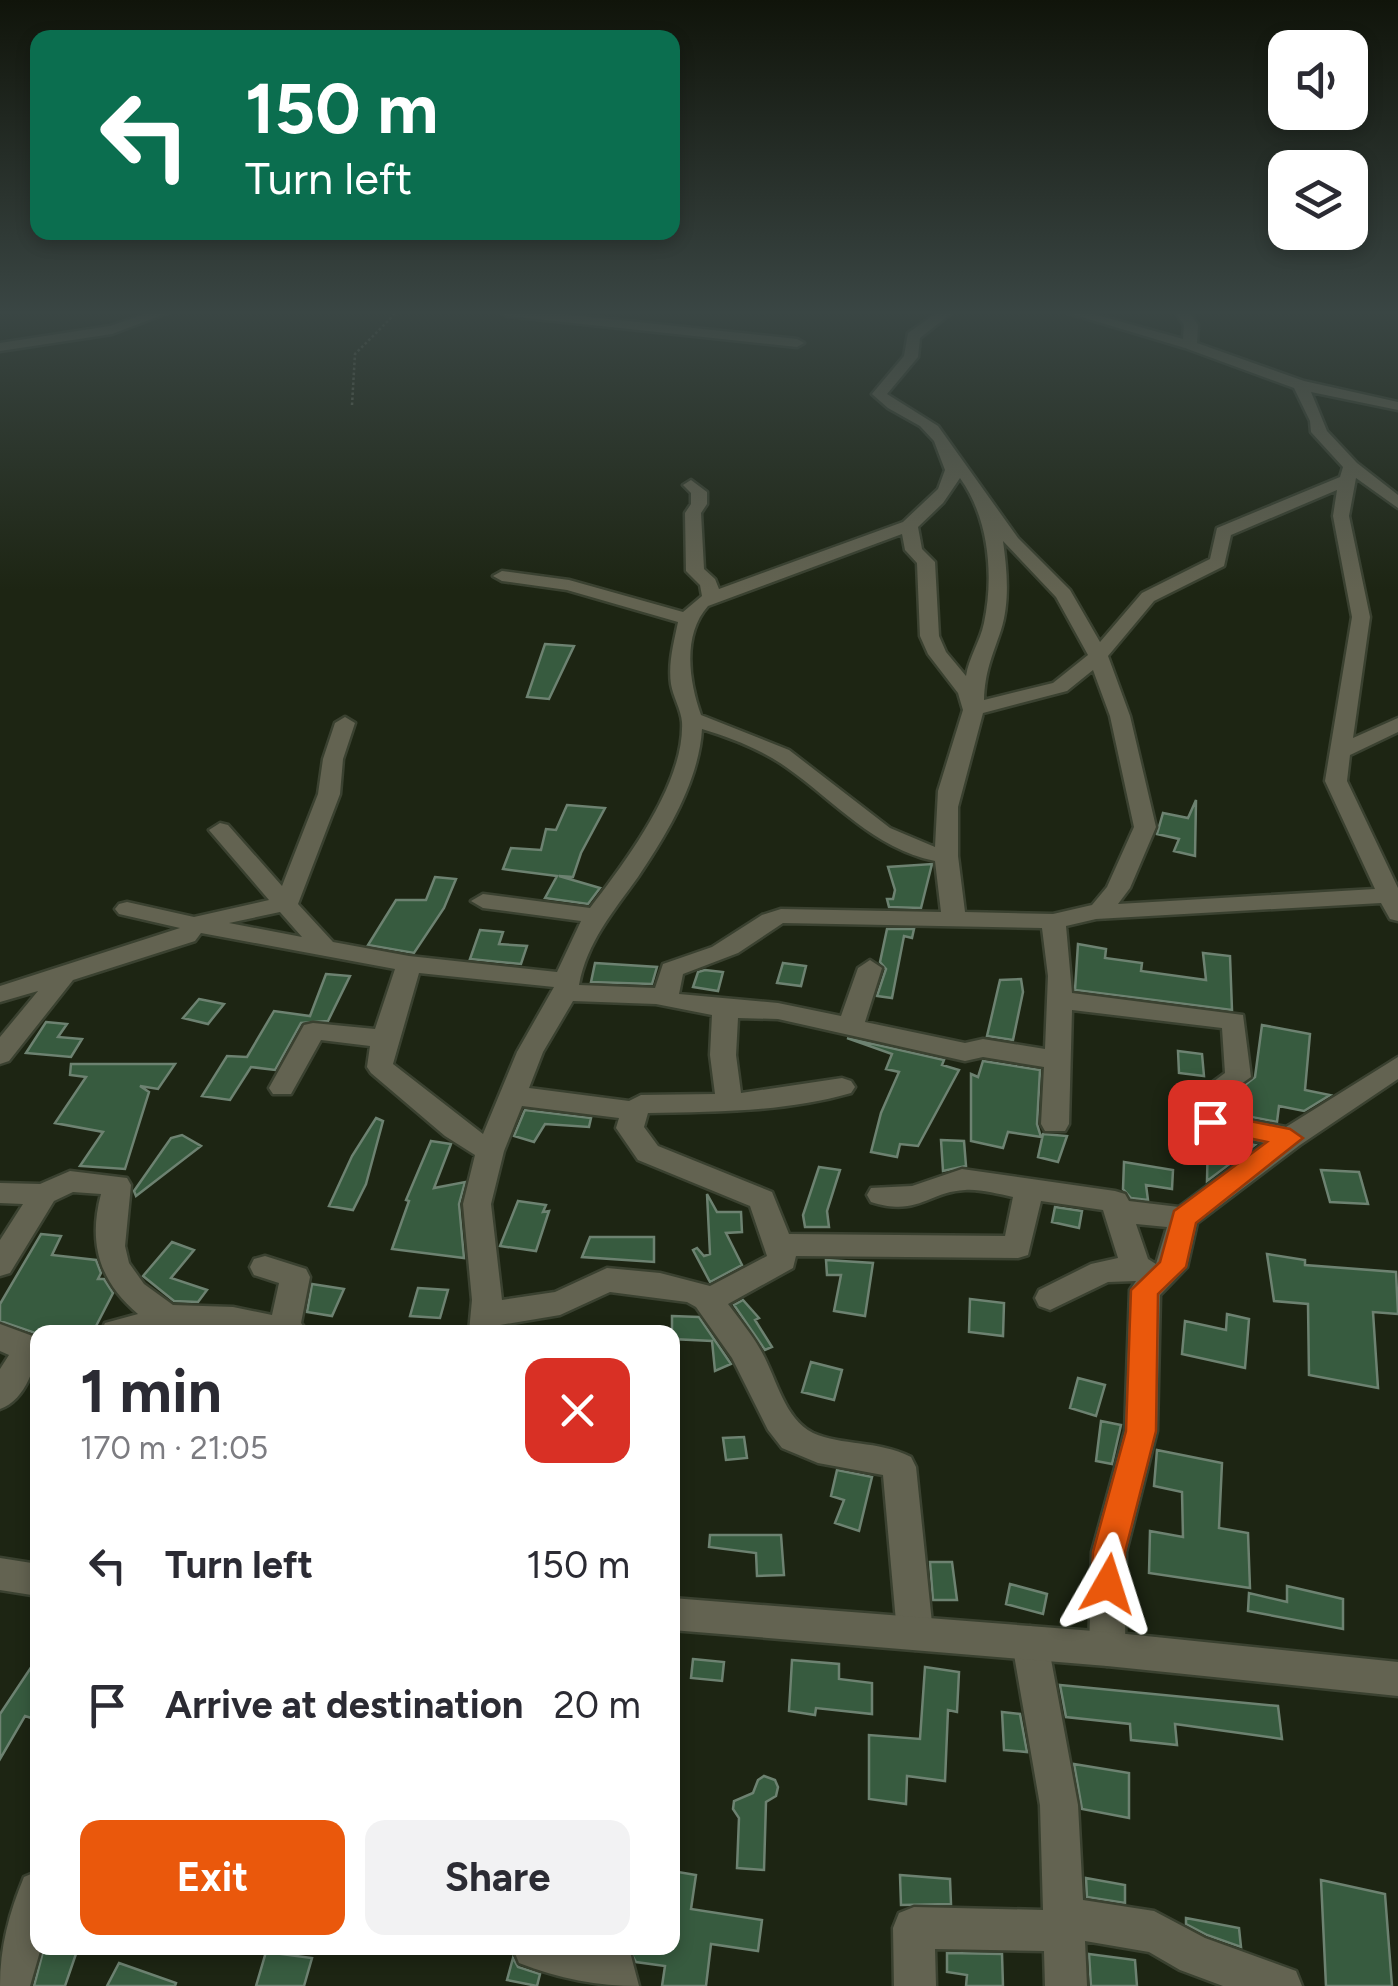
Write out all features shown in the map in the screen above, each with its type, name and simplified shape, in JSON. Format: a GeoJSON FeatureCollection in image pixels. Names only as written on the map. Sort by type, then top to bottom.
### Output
{"type":"FeatureCollection","features":[{"type":"Feature","properties":{"kind":"street"},"geometry":{"type":"LineString","coordinates":[[891,405],[902,414],[926,423],[975,482],[987,508],[1012,542],[1064,594],[1098,656],[1120,716],[1145,827],[1118,888],[1100,911],[1052,921],[781,916],[766,920],[734,944],[703,960],[672,969],[666,1000],[778,1012],[964,1052],[984,1048],[1056,1060]]}},
{"type":"Feature","properties":{"kind":"street"},"geometry":{"type":"LineString","coordinates":[[1310,405],[1318,421],[1318,432],[1349,473],[1398,503]]}},
{"type":"Feature","properties":{"kind":"street"},"geometry":{"type":"LineString","coordinates":[[916,1633],[899,1467],[886,1458],[813,1446],[794,1438],[770,1405],[750,1359],[707,1299],[694,1292],[607,1280],[560,1302],[485,1324],[476,1204],[490,1151],[530,1052],[566,987],[571,963],[596,916],[630,873],[680,784],[690,757],[692,719],[681,685],[688,619],[702,602],[909,526],[948,488],[956,473],[955,462]]}},
{"type":"Feature","properties":{"kind":"street"},"geometry":{"type":"LineString","coordinates":[[972,709],[1060,687],[1098,656],[1148,598],[1218,562],[1223,532],[1349,473]]}},
{"type":"Feature","properties":{"kind":"street"},"geometry":{"type":"LineString","coordinates":[[1094,912],[1395,901],[1336,781],[1361,617],[1341,516],[1349,473]]}},
{"type":"Feature","properties":{"kind":"street"},"geometry":{"type":"LineString","coordinates":[[691,485],[699,492],[694,513],[695,571],[709,583],[712,600]]}},
{"type":"Feature","properties":{"kind":"street"},"geometry":{"type":"LineString","coordinates":[[954,920],[944,856],[949,791],[972,709],[978,658],[992,628],[995,574],[987,508]]}},
{"type":"Feature","properties":{"kind":"street"},"geometry":{"type":"LineString","coordinates":[[909,526],[914,550],[926,562],[926,612],[932,645],[972,709]]}},
{"type":"Feature","properties":{"kind":"street"},"geometry":{"type":"LineString","coordinates":[[509,573],[688,619]]}},
{"type":"Feature","properties":{"kind":"street"},"geometry":{"type":"LineString","coordinates":[[692,719],[762,744],[906,847],[921,854],[944,856]]}},
{"type":"Feature","properties":{"kind":"street"},"geometry":{"type":"LineString","coordinates":[[287,902],[328,794],[333,759],[345,723]]}},
{"type":"Feature","properties":{"kind":"street"},"geometry":{"type":"LineString","coordinates":[[1341,752],[1398,724]]}},
{"type":"Feature","properties":{"kind":"street"},"geometry":{"type":"LineString","coordinates":[[220,830],[325,948]]}},
{"type":"Feature","properties":{"kind":"street"},"geometry":{"type":"LineString","coordinates":[[0,994],[187,936],[194,924],[287,902]]}},
{"type":"Feature","properties":{"kind":"street"},"geometry":{"type":"LineString","coordinates":[[483,902],[596,916]]}},
{"type":"Feature","properties":{"kind":"street"},"geometry":{"type":"LineString","coordinates":[[126,909],[410,964],[566,987],[666,996]]}},
{"type":"Feature","properties":{"kind":"street"},"geometry":{"type":"LineString","coordinates":[[1052,921],[1060,976],[1055,1124]]}},
{"type":"Feature","properties":{"kind":"street"},"geometry":{"type":"LineString","coordinates":[[410,964],[385,1039],[380,1067],[455,1129],[490,1151]]}},
{"type":"Feature","properties":{"kind":"street"},"geometry":{"type":"LineString","coordinates":[[850,1028],[870,968]]}},
{"type":"Feature","properties":{"kind":"street"},"geometry":{"type":"LineString","coordinates":[[0,1055],[62,977]]}},
{"type":"Feature","properties":{"kind":"street"},"geometry":{"type":"LineString","coordinates":[[1058,1000],[1234,1021],[1238,1077],[1222,1084],[1210,1122],[1290,1138]]}},
{"type":"Feature","properties":{"kind":"street"},"geometry":{"type":"LineString","coordinates":[[726,1009],[722,1031],[726,1048],[724,1070],[730,1092],[726,1104]]}},
{"type":"Feature","properties":{"kind":"street"},"geometry":{"type":"LineString","coordinates":[[282,1088],[314,1031],[385,1039]]}},
{"type":"Feature","properties":{"kind":"street"},"geometry":{"type":"LineString","coordinates":[[1050,1298],[1102,1272],[1146,1272],[1172,1267],[1184,1218],[1290,1138],[1398,1066]]}},
{"type":"Feature","properties":{"kind":"street"},"geometry":{"type":"LineString","coordinates":[[707,1299],[730,1292],[783,1260],[780,1245],[762,1199],[648,1153],[630,1128],[635,1111],[641,1104],[726,1104],[816,1095],[842,1087]]}},
{"type":"Feature","properties":{"kind":"street"},"geometry":{"type":"LineString","coordinates":[[515,1096],[635,1111]]}},
{"type":"Feature","properties":{"kind":"street"},"geometry":{"type":"LineString","coordinates":[[881,1196],[913,1197],[962,1178],[1114,1201],[1119,1211],[1146,1272],[1141,1431],[1109,1552],[1107,1649]]}},
{"type":"Feature","properties":{"kind":"street"},"geometry":{"type":"LineString","coordinates":[[0,1193],[44,1194],[70,1181],[116,1185],[108,1249],[130,1290],[145,1305],[168,1317]]}},
{"type":"Feature","properties":{"kind":"street"},"geometry":{"type":"LineString","coordinates":[[780,1245],[1018,1246],[1028,1191]]}},
{"type":"Feature","properties":{"kind":"street"},"geometry":{"type":"LineString","coordinates":[[0,1265],[44,1194]]}},
{"type":"Feature","properties":{"kind":"street"},"geometry":{"type":"LineString","coordinates":[[1119,1211],[1184,1218]]}},
{"type":"Feature","properties":{"kind":"street"},"geometry":{"type":"LineString","coordinates":[[265,1267],[296,1278],[290,1325]]}},
{"type":"Feature","properties":{"kind":"street"},"geometry":{"type":"LineString","coordinates":[[140,1325],[168,1317],[233,1319],[264,1325]]}},
{"type":"Feature","properties":{"kind":"street"},"geometry":{"type":"LineString","coordinates":[[0,1396],[22,1346]]}},
{"type":"Feature","properties":{"kind":"street"},"geometry":{"type":"LineString","coordinates":[[0,1574],[30,1579]]}},
{"type":"Feature","properties":{"kind":"street"},"geometry":{"type":"LineString","coordinates":[[680,1615],[1107,1649],[1398,1679]]}},
{"type":"Feature","properties":{"kind":"street"},"geometry":{"type":"LineString","coordinates":[[1030,1643],[1059,1805],[1066,1986]]}},
{"type":"Feature","properties":{"kind":"street"},"geometry":{"type":"LineString","coordinates":[[9,1986],[30,1917]]}},
{"type":"Feature","properties":{"kind":"street"},"geometry":{"type":"LineString","coordinates":[[915,1986],[914,1928],[1062,1924],[1154,1932],[1196,1955],[1282,1986]]}},
{"type":"Feature","properties":{"kind":"street"},"geometry":{"type":"LineString","coordinates":[[564,1955],[615,1967],[618,1986]]}},
{"type":"Feature","properties":{"kind":"building"},"geometry":{"type":"Polygon","coordinates":[[[545,644],[574,646],[549,699],[527,697],[545,644]]]}},
{"type":"Feature","properties":{"kind":"building"},"geometry":{"type":"Polygon","coordinates":[[[1196,800],[1195,856],[1174,851],[1179,839],[1157,834],[1163,813],[1188,818],[1196,800]]]}},
{"type":"Feature","properties":{"kind":"building"},"geometry":{"type":"Polygon","coordinates":[[[567,805],[605,808],[573,877],[559,876],[600,888],[588,904],[545,898],[557,876],[503,869],[511,848],[541,850],[546,829],[556,830],[567,805]]]}},
{"type":"Feature","properties":{"kind":"building"},"geometry":{"type":"Polygon","coordinates":[[[932,864],[921,908],[889,907],[887,899],[893,899],[895,890],[888,867],[932,864]]]}},
{"type":"Feature","properties":{"kind":"building"},"geometry":{"type":"Polygon","coordinates":[[[435,877],[456,879],[444,908],[414,953],[368,945],[396,900],[426,900],[435,877]]]}},
{"type":"Feature","properties":{"kind":"building"},"geometry":{"type":"Polygon","coordinates":[[[887,929],[914,929],[912,938],[904,936],[892,998],[877,996],[886,969],[880,962],[887,929]]]}},
{"type":"Feature","properties":{"kind":"building"},"geometry":{"type":"Polygon","coordinates":[[[480,930],[503,932],[499,944],[527,946],[521,964],[470,959],[480,930]]]}},
{"type":"Feature","properties":{"kind":"building"},"geometry":{"type":"Polygon","coordinates":[[[1078,944],[1106,949],[1105,958],[1142,963],[1141,971],[1206,980],[1203,953],[1230,956],[1232,1010],[1075,990],[1078,944]]]}},
{"type":"Feature","properties":{"kind":"building"},"geometry":{"type":"Polygon","coordinates":[[[595,963],[657,967],[652,984],[591,982],[595,963]]]}},
{"type":"Feature","properties":{"kind":"building"},"geometry":{"type":"Polygon","coordinates":[[[783,963],[806,966],[801,986],[777,983],[783,963]]]}},
{"type":"Feature","properties":{"kind":"building"},"geometry":{"type":"Polygon","coordinates":[[[698,972],[723,972],[718,991],[693,987],[698,972]]]}},
{"type":"Feature","properties":{"kind":"building"},"geometry":{"type":"Polygon","coordinates":[[[326,974],[350,976],[328,1021],[301,1023],[275,1070],[251,1067],[230,1100],[202,1096],[227,1056],[247,1057],[274,1011],[310,1016],[326,974]]]}},
{"type":"Feature","properties":{"kind":"building"},"geometry":{"type":"Polygon","coordinates":[[[1021,979],[1023,992],[1013,1040],[987,1036],[1000,980],[1021,979]]]}},
{"type":"Feature","properties":{"kind":"building"},"geometry":{"type":"Polygon","coordinates":[[[199,999],[224,1004],[208,1024],[183,1018],[199,999]]]}},
{"type":"Feature","properties":{"kind":"building"},"geometry":{"type":"Polygon","coordinates":[[[46,1022],[67,1024],[58,1037],[82,1039],[71,1057],[26,1053],[46,1022]]]}},
{"type":"Feature","properties":{"kind":"building"},"geometry":{"type":"Polygon","coordinates":[[[1262,1025],[1310,1034],[1305,1090],[1330,1095],[1304,1111],[1279,1106],[1277,1122],[1231,1113],[1237,1091],[1255,1077],[1262,1025]]]}},
{"type":"Feature","properties":{"kind":"building"},"geometry":{"type":"Polygon","coordinates":[[[847,1038],[944,1060],[942,1065],[959,1070],[918,1146],[900,1144],[897,1157],[871,1152],[881,1113],[899,1072],[886,1069],[892,1054],[847,1038]]]}},
{"type":"Feature","properties":{"kind":"building"},"geometry":{"type":"Polygon","coordinates":[[[1178,1051],[1202,1054],[1204,1076],[1179,1073],[1178,1051]]]}},
{"type":"Feature","properties":{"kind":"building"},"geometry":{"type":"Polygon","coordinates":[[[983,1061],[1040,1070],[1037,1124],[1041,1137],[1008,1132],[1003,1148],[971,1141],[971,1074],[978,1077],[983,1061]]]}},
{"type":"Feature","properties":{"kind":"building"},"geometry":{"type":"Polygon","coordinates":[[[71,1064],[175,1064],[158,1089],[140,1086],[149,1092],[125,1169],[80,1166],[103,1132],[55,1123],[86,1077],[70,1075],[71,1064]]]}},
{"type":"Feature","properties":{"kind":"building"},"geometry":{"type":"Polygon","coordinates":[[[525,1110],[591,1118],[589,1127],[545,1124],[534,1142],[514,1136],[525,1110]]]}},
{"type":"Feature","properties":{"kind":"building"},"geometry":{"type":"Polygon","coordinates":[[[376,1118],[383,1121],[366,1184],[353,1210],[329,1206],[352,1156],[376,1118]]]}},
{"type":"Feature","properties":{"kind":"building"},"geometry":{"type":"Polygon","coordinates":[[[1043,1134],[1067,1136],[1058,1162],[1038,1157],[1043,1134]]]}},
{"type":"Feature","properties":{"kind":"building"},"geometry":{"type":"Polygon","coordinates":[[[182,1135],[201,1146],[136,1196],[134,1191],[171,1138],[182,1135]]]}},
{"type":"Feature","properties":{"kind":"building"},"geometry":{"type":"Polygon","coordinates":[[[1208,1135],[1255,1145],[1207,1181],[1208,1135]]]}},
{"type":"Feature","properties":{"kind":"building"},"geometry":{"type":"Polygon","coordinates":[[[941,1140],[964,1141],[966,1166],[943,1171],[941,1140]]]}},
{"type":"Feature","properties":{"kind":"building"},"geometry":{"type":"Polygon","coordinates":[[[431,1141],[451,1144],[434,1188],[465,1182],[459,1204],[464,1258],[392,1249],[409,1201],[406,1200],[431,1141]]]}},
{"type":"Feature","properties":{"kind":"building"},"geometry":{"type":"Polygon","coordinates":[[[1124,1162],[1173,1170],[1172,1189],[1146,1185],[1148,1200],[1131,1198],[1123,1189],[1124,1162]]]}},
{"type":"Feature","properties":{"kind":"building"},"geometry":{"type":"Polygon","coordinates":[[[819,1167],[840,1170],[827,1211],[829,1227],[805,1227],[803,1215],[819,1167]]]}},
{"type":"Feature","properties":{"kind":"building"},"geometry":{"type":"Polygon","coordinates":[[[1321,1170],[1359,1172],[1368,1204],[1330,1202],[1321,1170]]]}},
{"type":"Feature","properties":{"kind":"building"},"geometry":{"type":"Polygon","coordinates":[[[707,1194],[717,1212],[741,1212],[742,1232],[726,1233],[742,1265],[710,1282],[693,1250],[697,1248],[704,1256],[710,1254],[707,1194]]]}},
{"type":"Feature","properties":{"kind":"building"},"geometry":{"type":"Polygon","coordinates":[[[518,1201],[546,1205],[543,1212],[549,1211],[536,1251],[500,1246],[518,1201]]]}},
{"type":"Feature","properties":{"kind":"building"},"geometry":{"type":"Polygon","coordinates":[[[1055,1207],[1082,1211],[1079,1228],[1052,1222],[1055,1207]]]}},
{"type":"Feature","properties":{"kind":"building"},"geometry":{"type":"Polygon","coordinates":[[[41,1234],[61,1236],[52,1255],[96,1260],[101,1273],[98,1279],[104,1279],[113,1293],[97,1325],[30,1325],[30,1331],[0,1321],[0,1304],[41,1234]]]}},
{"type":"Feature","properties":{"kind":"building"},"geometry":{"type":"Polygon","coordinates":[[[590,1237],[654,1237],[654,1262],[582,1257],[590,1237]]]}},
{"type":"Feature","properties":{"kind":"building"},"geometry":{"type":"Polygon","coordinates":[[[172,1242],[194,1250],[171,1278],[207,1290],[198,1302],[174,1301],[143,1276],[172,1242]]]}},
{"type":"Feature","properties":{"kind":"building"},"geometry":{"type":"Polygon","coordinates":[[[1267,1254],[1305,1260],[1305,1265],[1396,1272],[1398,1314],[1373,1312],[1378,1388],[1309,1375],[1308,1304],[1274,1301],[1267,1254]]]}},
{"type":"Feature","properties":{"kind":"building"},"geometry":{"type":"Polygon","coordinates":[[[826,1260],[873,1263],[865,1316],[834,1311],[841,1275],[827,1275],[826,1260]]]}},
{"type":"Feature","properties":{"kind":"building"},"geometry":{"type":"Polygon","coordinates":[[[312,1284],[344,1289],[332,1316],[307,1312],[312,1284]]]}},
{"type":"Feature","properties":{"kind":"building"},"geometry":{"type":"Polygon","coordinates":[[[418,1288],[448,1290],[440,1318],[410,1316],[418,1288]]]}},
{"type":"Feature","properties":{"kind":"building"},"geometry":{"type":"Polygon","coordinates":[[[970,1299],[1004,1303],[1003,1336],[969,1332],[970,1299]]]}},
{"type":"Feature","properties":{"kind":"building"},"geometry":{"type":"Polygon","coordinates":[[[743,1300],[759,1318],[755,1320],[772,1347],[765,1350],[734,1305],[743,1300]]]}},
{"type":"Feature","properties":{"kind":"building"},"geometry":{"type":"Polygon","coordinates":[[[1227,1314],[1249,1319],[1245,1368],[1182,1354],[1185,1321],[1226,1330],[1227,1314]]]}},
{"type":"Feature","properties":{"kind":"building"},"geometry":{"type":"Polygon","coordinates":[[[672,1316],[699,1317],[731,1364],[715,1371],[712,1341],[680,1339],[680,1325],[672,1325],[672,1316]]]}},
{"type":"Feature","properties":{"kind":"building"},"geometry":{"type":"Polygon","coordinates":[[[811,1362],[842,1370],[834,1400],[802,1392],[811,1362]]]}},
{"type":"Feature","properties":{"kind":"building"},"geometry":{"type":"Polygon","coordinates":[[[1078,1378],[1105,1385],[1096,1416],[1070,1408],[1078,1378]]]}},
{"type":"Feature","properties":{"kind":"building"},"geometry":{"type":"Polygon","coordinates":[[[1101,1421],[1121,1425],[1112,1464],[1096,1461],[1101,1421]]]}},
{"type":"Feature","properties":{"kind":"building"},"geometry":{"type":"Polygon","coordinates":[[[744,1437],[747,1458],[726,1460],[723,1438],[744,1437]]]}},
{"type":"Feature","properties":{"kind":"building"},"geometry":{"type":"Polygon","coordinates":[[[1157,1450],[1222,1463],[1219,1528],[1248,1533],[1250,1588],[1149,1573],[1150,1531],[1183,1537],[1182,1492],[1154,1486],[1157,1450]]]}},
{"type":"Feature","properties":{"kind":"building"},"geometry":{"type":"Polygon","coordinates":[[[837,1470],[872,1477],[859,1531],[835,1523],[844,1500],[831,1496],[837,1470]]]}},
{"type":"Feature","properties":{"kind":"building"},"geometry":{"type":"Polygon","coordinates":[[[710,1535],[781,1535],[784,1575],[757,1576],[756,1553],[709,1547],[710,1535]]]}},
{"type":"Feature","properties":{"kind":"building"},"geometry":{"type":"Polygon","coordinates":[[[930,1562],[952,1562],[957,1600],[933,1600],[930,1562]]]}},
{"type":"Feature","properties":{"kind":"building"},"geometry":{"type":"Polygon","coordinates":[[[1010,1584],[1047,1594],[1043,1614],[1006,1604],[1010,1584]]]}},
{"type":"Feature","properties":{"kind":"building"},"geometry":{"type":"Polygon","coordinates":[[[1287,1586],[1343,1599],[1343,1629],[1248,1611],[1249,1593],[1287,1602],[1287,1586]]]}},
{"type":"Feature","properties":{"kind":"building"},"geometry":{"type":"Polygon","coordinates":[[[693,1659],[724,1662],[722,1681],[691,1678],[693,1659]]]}},
{"type":"Feature","properties":{"kind":"building"},"geometry":{"type":"Polygon","coordinates":[[[792,1660],[839,1664],[839,1679],[872,1683],[872,1714],[816,1708],[815,1715],[789,1711],[792,1660]]]}},
{"type":"Feature","properties":{"kind":"building"},"geometry":{"type":"Polygon","coordinates":[[[925,1667],[959,1672],[957,1712],[948,1710],[945,1781],[907,1776],[906,1804],[869,1799],[869,1735],[920,1739],[925,1667]]]}},
{"type":"Feature","properties":{"kind":"building"},"geometry":{"type":"Polygon","coordinates":[[[30,1669],[30,1718],[25,1716],[0,1759],[0,1714],[30,1669]]]}},
{"type":"Feature","properties":{"kind":"building"},"geometry":{"type":"Polygon","coordinates":[[[1060,1685],[1278,1706],[1282,1739],[1175,1724],[1177,1745],[1131,1740],[1130,1724],[1066,1717],[1060,1685]]]}},
{"type":"Feature","properties":{"kind":"building"},"geometry":{"type":"Polygon","coordinates":[[[1002,1712],[1020,1714],[1027,1752],[1004,1750],[1002,1712]]]}},
{"type":"Feature","properties":{"kind":"building"},"geometry":{"type":"Polygon","coordinates":[[[1074,1764],[1129,1773],[1129,1818],[1082,1809],[1074,1764]]]}},
{"type":"Feature","properties":{"kind":"building"},"geometry":{"type":"Polygon","coordinates":[[[764,1776],[775,1780],[778,1787],[776,1796],[766,1802],[764,1870],[737,1868],[739,1818],[733,1809],[734,1801],[753,1793],[764,1776]]]}},
{"type":"Feature","properties":{"kind":"building"},"geometry":{"type":"Polygon","coordinates":[[[680,1872],[696,1875],[691,1909],[762,1920],[758,1951],[711,1944],[706,1986],[662,1986],[665,1966],[636,1962],[632,1955],[680,1955],[680,1872]]]}},
{"type":"Feature","properties":{"kind":"building"},"geometry":{"type":"Polygon","coordinates":[[[900,1875],[950,1879],[951,1904],[901,1905],[900,1875]]]}},
{"type":"Feature","properties":{"kind":"building"},"geometry":{"type":"Polygon","coordinates":[[[1086,1878],[1125,1885],[1125,1903],[1087,1897],[1086,1878]]]}},
{"type":"Feature","properties":{"kind":"building"},"geometry":{"type":"Polygon","coordinates":[[[1321,1880],[1385,1894],[1392,1986],[1326,1986],[1321,1880]]]}},
{"type":"Feature","properties":{"kind":"building"},"geometry":{"type":"Polygon","coordinates":[[[1186,1918],[1239,1928],[1241,1947],[1186,1924],[1186,1918]]]}},
{"type":"Feature","properties":{"kind":"building"},"geometry":{"type":"Polygon","coordinates":[[[947,1953],[1002,1954],[1003,1986],[966,1986],[967,1975],[947,1972],[947,1953]]]}},
{"type":"Feature","properties":{"kind":"building"},"geometry":{"type":"Polygon","coordinates":[[[1089,1954],[1135,1960],[1137,1986],[1091,1986],[1089,1954]]]}},
{"type":"Feature","properties":{"kind":"building"},"geometry":{"type":"Polygon","coordinates":[[[42,1955],[76,1955],[65,1986],[34,1986],[42,1955]]]}},
{"type":"Feature","properties":{"kind":"building"},"geometry":{"type":"Polygon","coordinates":[[[265,1955],[312,1958],[304,1986],[256,1986],[265,1955]]]}},
{"type":"Feature","properties":{"kind":"building"},"geometry":{"type":"Polygon","coordinates":[[[513,1958],[518,1967],[540,1974],[537,1986],[507,1980],[513,1958]]]}},
{"type":"Feature","properties":{"kind":"building"},"geometry":{"type":"Polygon","coordinates":[[[119,1963],[176,1983],[175,1986],[107,1986],[119,1963]]]}},
{"type":"Feature","properties":{"kind":"route"},"geometry":{"type":"LineString","coordinates":[[1108,1584],[1109,1552],[1141,1431],[1144,1290],[1172,1267],[1184,1218],[1290,1138],[1210,1122]]}}]}
